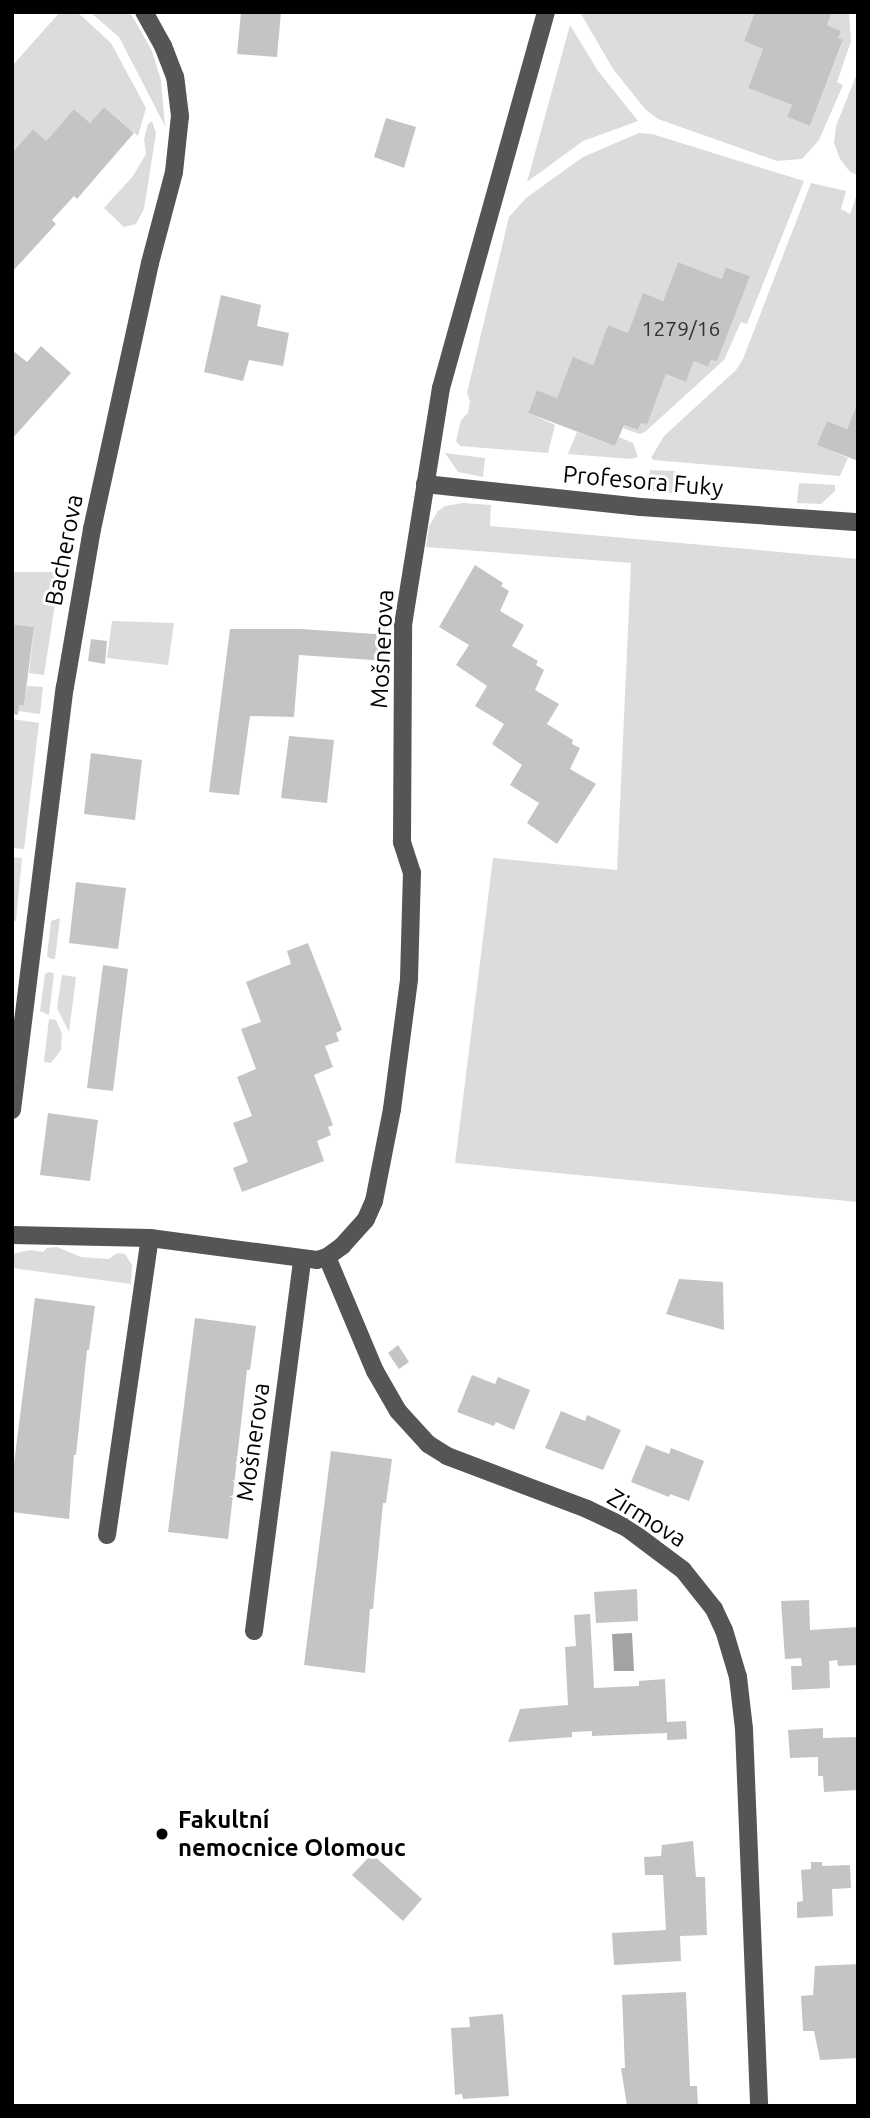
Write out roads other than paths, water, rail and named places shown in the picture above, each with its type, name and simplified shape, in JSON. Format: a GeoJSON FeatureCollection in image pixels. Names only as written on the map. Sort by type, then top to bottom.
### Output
{"type":"FeatureCollection","features":[{"type":"Feature","properties":{"kind":"street","name":"Bacherova"},"geometry":{"type":"LineString","coordinates":[[12,1110],[65,687],[92,529],[150,263],[174,172],[180,116],[175,77],[163,46],[144,12]]}},
{"type":"Feature","properties":{"kind":"street","name":"Mošnerova"},"geometry":{"type":"LineString","coordinates":[[327,1257],[356,1232],[374,1201],[394,1100],[409,979],[412,873],[402,842],[403,625],[441,388],[546,12]]}},
{"type":"Feature","properties":{"kind":"street","name":"Profesora Fuky"},"geometry":{"type":"LineString","coordinates":[[425,484],[641,507],[858,522]]}},
{"type":"Feature","properties":{"kind":"street"},"geometry":{"type":"LineString","coordinates":[[12,1235],[150,1238],[302,1259],[327,1257]]}},
{"type":"Feature","properties":{"kind":"street"},"geometry":{"type":"LineString","coordinates":[[107,1535],[150,1238]]}},
{"type":"Feature","properties":{"kind":"street","name":"Zirmova"},"geometry":{"type":"LineString","coordinates":[[327,1257],[375,1371],[398,1411],[419,1436],[447,1456],[587,1509],[627,1528],[684,1570],[714,1609],[724,1630],[738,1677],[744,1729],[759,2106]]}},
{"type":"Feature","properties":{"kind":"street","name":"Mošnerova"},"geometry":{"type":"LineString","coordinates":[[254,1630],[302,1259]]}},
{"type":"Feature","properties":{"kind":"place","name":"Fakultní nemocnice Olomouc"},"geometry":{"type":"Point","coordinates":[162,1834]}}]}
